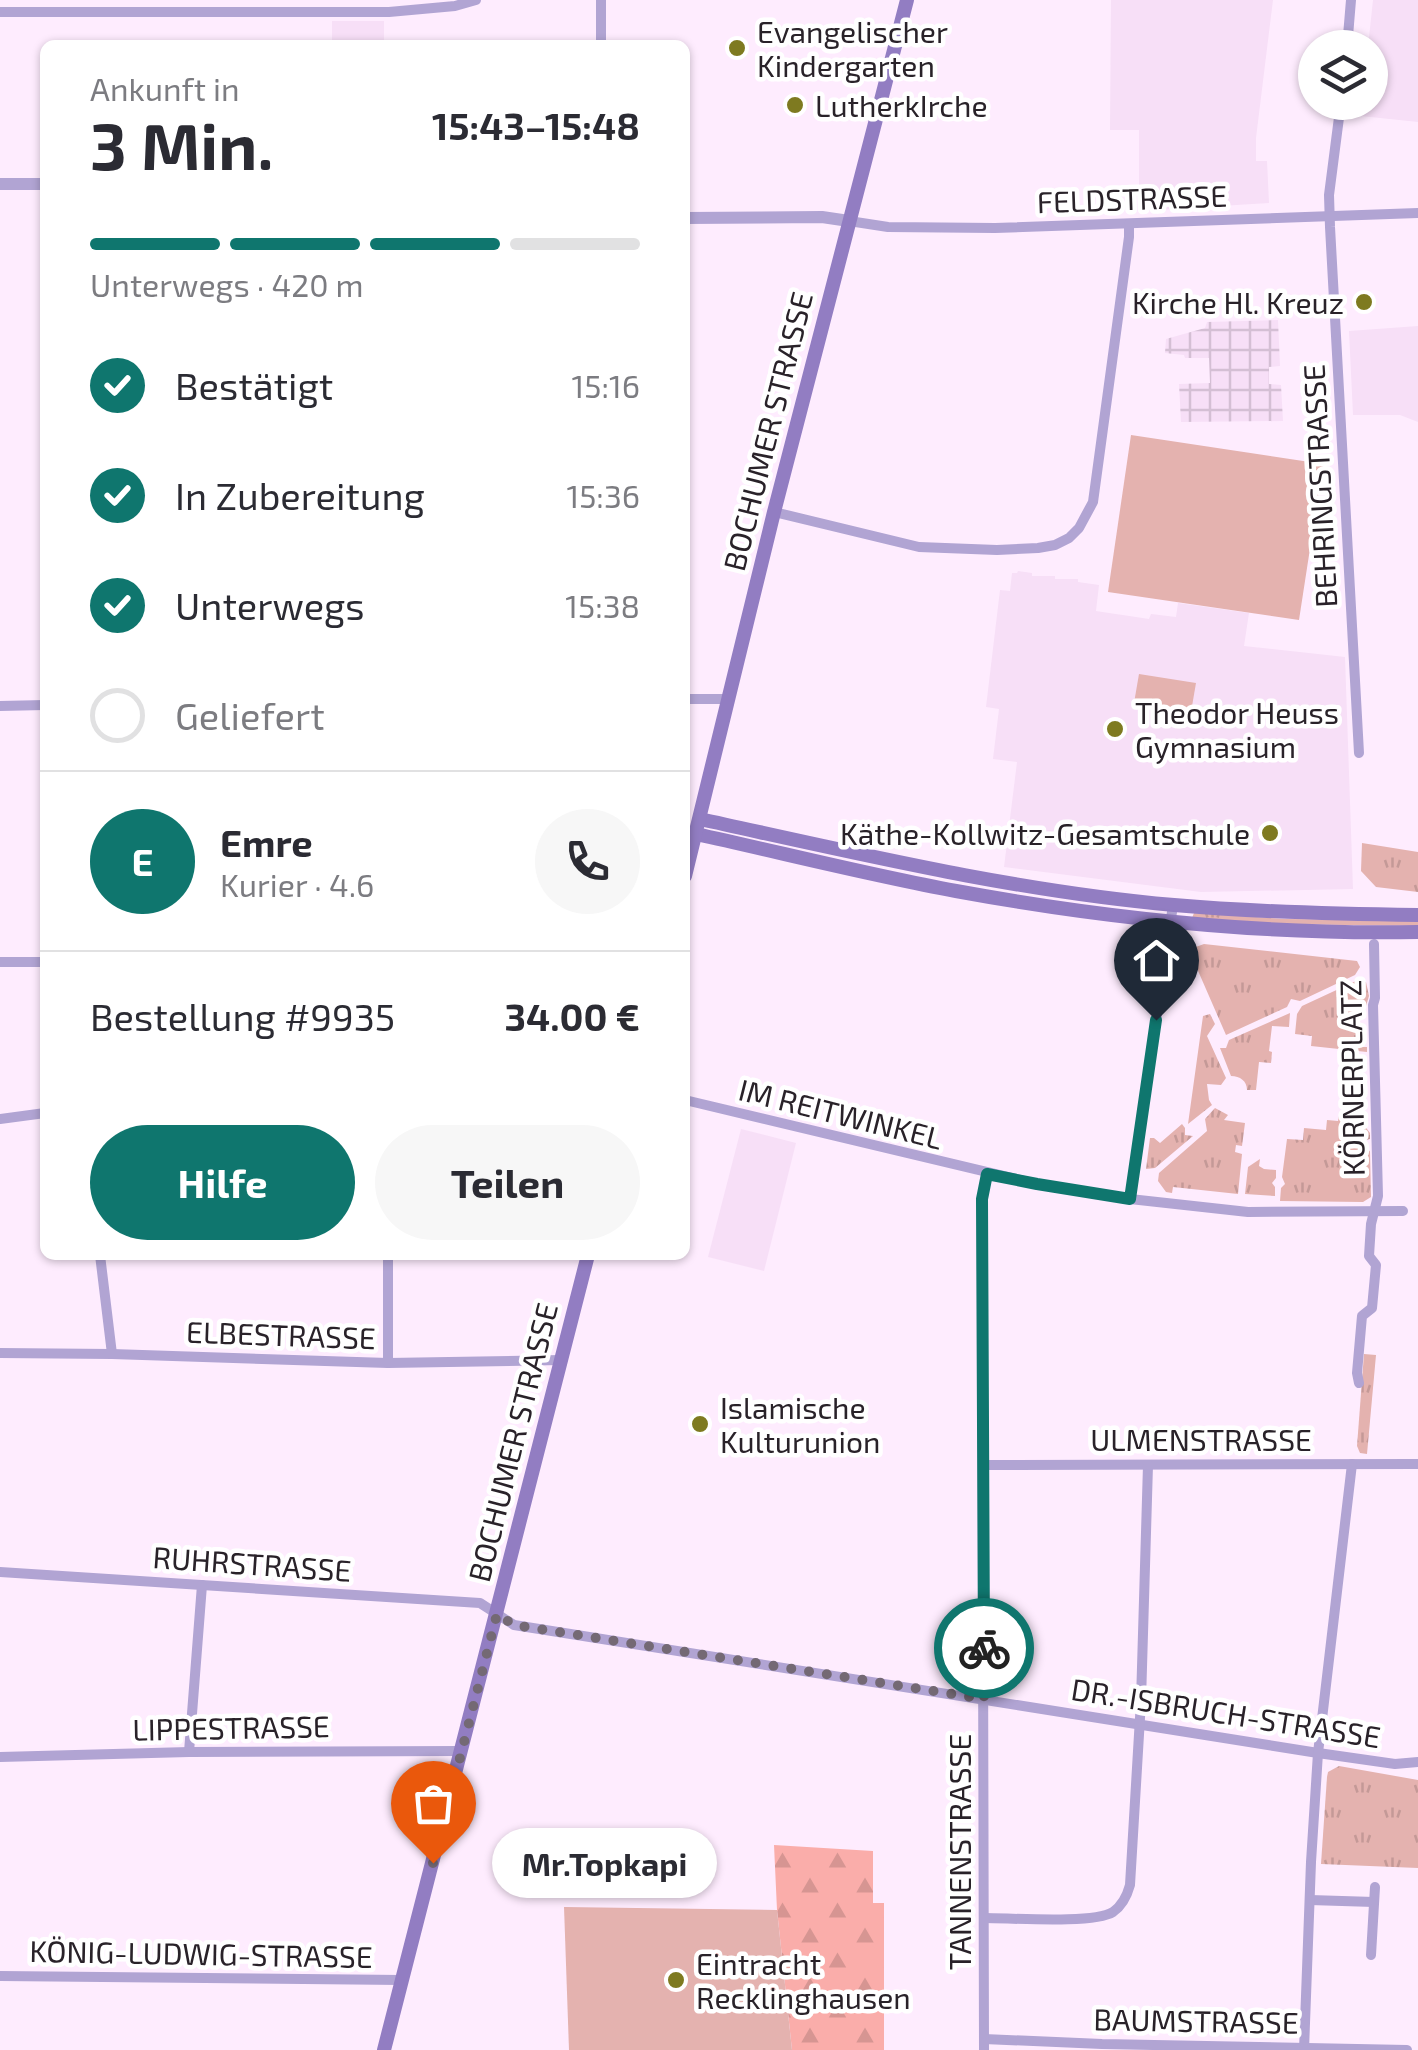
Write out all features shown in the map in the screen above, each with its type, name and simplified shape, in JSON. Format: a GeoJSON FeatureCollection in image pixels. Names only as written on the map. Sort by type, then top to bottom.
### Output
{"type":"FeatureCollection","features":[{"type":"Feature","properties":{"kind":"main road","name":"BOCHUMER STRASSE"},"geometry":{"type":"LineString","coordinates":[[690,857],[774,512],[907,0]]}},
{"type":"Feature","properties":{"kind":"main road"},"geometry":{"type":"LineString","coordinates":[[698,826],[983,878],[1174,905],[1286,913],[1418,914]]}},
{"type":"Feature","properties":{"kind":"main road"},"geometry":{"type":"LineString","coordinates":[[698,826],[980,895],[1076,911],[1264,930],[1418,932]]}},
{"type":"Feature","properties":{"kind":"main road"},"geometry":{"type":"LineString","coordinates":[[980,895],[983,878]]}},
{"type":"Feature","properties":{"kind":"main road","name":"BOCHUMER STRASSE"},"geometry":{"type":"LineString","coordinates":[[384,2050],[587,1260]]}},
{"type":"Feature","properties":{"kind":"street"},"geometry":{"type":"LineString","coordinates":[[0,12],[389,12],[455,6],[476,0]]}},
{"type":"Feature","properties":{"kind":"street"},"geometry":{"type":"LineString","coordinates":[[600,40],[601,0]]}},
{"type":"Feature","properties":{"kind":"street"},"geometry":{"type":"LineString","coordinates":[[1348,30],[1352,0]]}},
{"type":"Feature","properties":{"kind":"street","name":"BEHRINGSTRASSE"},"geometry":{"type":"LineString","coordinates":[[1339,120],[1330,216],[1359,753]]}},
{"type":"Feature","properties":{"kind":"street"},"geometry":{"type":"LineString","coordinates":[[0,184],[40,184]]}},
{"type":"Feature","properties":{"kind":"street","name":"FELDSTRASSE"},"geometry":{"type":"LineString","coordinates":[[849,222],[960,228],[1418,213]]}},
{"type":"Feature","properties":{"kind":"street"},"geometry":{"type":"LineString","coordinates":[[690,218],[822,218],[849,222]]}},
{"type":"Feature","properties":{"kind":"street"},"geometry":{"type":"LineString","coordinates":[[774,512],[919,547],[1038,548],[1069,538],[1080,528],[1093,502],[1129,224]]}},
{"type":"Feature","properties":{"kind":"street"},"geometry":{"type":"LineString","coordinates":[[690,698],[728,699]]}},
{"type":"Feature","properties":{"kind":"street"},"geometry":{"type":"LineString","coordinates":[[0,706],[40,706]]}},
{"type":"Feature","properties":{"kind":"street"},"geometry":{"type":"LineString","coordinates":[[1130,1199],[1174,905]]}},
{"type":"Feature","properties":{"kind":"street","name":"KÖRNERPLATZ"},"geometry":{"type":"LineString","coordinates":[[1359,1382],[1362,1316],[1372,1308],[1376,1264],[1369,1256],[1378,1196],[1374,944]]}},
{"type":"Feature","properties":{"kind":"street"},"geometry":{"type":"LineString","coordinates":[[0,962],[40,962]]}},
{"type":"Feature","properties":{"kind":"street","name":"IM REITWINKEL"},"geometry":{"type":"LineString","coordinates":[[690,1101],[987,1174],[1130,1199],[1248,1212],[1403,1212]]}},
{"type":"Feature","properties":{"kind":"street"},"geometry":{"type":"LineString","coordinates":[[0,1119],[40,1114]]}},
{"type":"Feature","properties":{"kind":"street","name":"TANNENSTRASSE"},"geometry":{"type":"LineString","coordinates":[[984,2044],[982,1199],[987,1174]]}},
{"type":"Feature","properties":{"kind":"street"},"geometry":{"type":"LineString","coordinates":[[101,1260],[112,1354]]}},
{"type":"Feature","properties":{"kind":"street"},"geometry":{"type":"LineString","coordinates":[[388,1260],[388,1363]]}},
{"type":"Feature","properties":{"kind":"street","name":"ELBESTRASSE"},"geometry":{"type":"LineString","coordinates":[[0,1353],[388,1363],[560,1360]]}},
{"type":"Feature","properties":{"kind":"street"},"geometry":{"type":"LineString","coordinates":[[1304,2049],[1318,1752],[1352,1464]]}},
{"type":"Feature","properties":{"kind":"street","name":"ULMENSTRASSE"},"geometry":{"type":"LineString","coordinates":[[984,1465],[1418,1464]]}},
{"type":"Feature","properties":{"kind":"street"},"geometry":{"type":"LineString","coordinates":[[985,1918],[1097,1918],[1123,1903],[1130,1885],[1141,1702],[1148,1465]]}},
{"type":"Feature","properties":{"kind":"street","name":"RUHRSTRASSE"},"geometry":{"type":"LineString","coordinates":[[0,1572],[480,1603],[497,1614]]}},
{"type":"Feature","properties":{"kind":"street"},"geometry":{"type":"LineString","coordinates":[[189,1752],[202,1585]]}},
{"type":"Feature","properties":{"kind":"street","name":"DR.-ISBRUCH-STRASSE"},"geometry":{"type":"LineString","coordinates":[[497,1614],[514,1625],[1395,1764],[1418,1762]]}},
{"type":"Feature","properties":{"kind":"street","name":"LIPPESTRASSE"},"geometry":{"type":"LineString","coordinates":[[0,1757],[462,1751]]}},
{"type":"Feature","properties":{"kind":"street"},"geometry":{"type":"LineString","coordinates":[[1371,1955],[1374,1887]]}},
{"type":"Feature","properties":{"kind":"street"},"geometry":{"type":"LineString","coordinates":[[1310,1900],[1374,1902]]}},
{"type":"Feature","properties":{"kind":"street","name":"KÖNIG-LUDWIG-STRASSE"},"geometry":{"type":"LineString","coordinates":[[0,1976],[402,1980]]}},
{"type":"Feature","properties":{"kind":"street","name":"BAUMSTRASSE"},"geometry":{"type":"LineString","coordinates":[[984,2044],[1407,2050]]}},
{"type":"Feature","properties":{"kind":"shaded area"},"geometry":{"type":"Polygon","coordinates":[[[1111,0],[1273,0],[1256,138],[1256,161],[1267,161],[1269,203],[1139,211],[1139,130],[1110,130],[1111,0]]]}},
{"type":"Feature","properties":{"kind":"shaded area"},"geometry":{"type":"Polygon","coordinates":[[[1373,0],[1418,0],[1418,122],[1388,119],[1388,30],[1370,30],[1373,0]]]}},
{"type":"Feature","properties":{"kind":"shaded area"},"geometry":{"type":"Polygon","coordinates":[[[332,21],[384,21],[384,40],[332,40],[332,21]]]}},
{"type":"Feature","properties":{"kind":"shaded area"},"geometry":{"type":"Polygon","coordinates":[[[1278,320],[1280,366],[1269,367],[1269,384],[1281,385],[1283,421],[1181,422],[1179,384],[1210,383],[1209,358],[1165,353],[1166,339],[1205,328],[1207,322],[1278,320]]]}},
{"type":"Feature","properties":{"kind":"shaded area"},"geometry":{"type":"Polygon","coordinates":[[[1418,326],[1418,422],[1400,415],[1353,415],[1349,331],[1418,326]]]}},
{"type":"Feature","properties":{"kind":"shaded area","name":"Theodor Heuss Gymnasium"},"geometry":{"type":"Polygon","coordinates":[[[1012,573],[1099,585],[1096,611],[1149,619],[1151,614],[1176,617],[1178,603],[1249,613],[1244,646],[1345,657],[1353,889],[1201,892],[1004,867],[1017,762],[993,759],[999,709],[986,707],[1000,590],[1010,591],[1012,573]]]}},
{"type":"Feature","properties":{"kind":"shaded area"},"geometry":{"type":"Polygon","coordinates":[[[741,1129],[796,1143],[764,1271],[708,1257],[741,1129]]]}},
{"type":"Feature","properties":{"kind":"green space"},"geometry":{"type":"Polygon","coordinates":[[[1131,435],[1323,464],[1299,620],[1108,592],[1131,435]]]}},
{"type":"Feature","properties":{"kind":"green space"},"geometry":{"type":"Polygon","coordinates":[[[1139,674],[1196,683],[1191,712],[1134,703],[1139,674]]]}},
{"type":"Feature","properties":{"kind":"green space"},"geometry":{"type":"Polygon","coordinates":[[[1362,843],[1418,852],[1418,892],[1376,887],[1361,871],[1362,843]]]}},
{"type":"Feature","properties":{"kind":"green space"},"geometry":{"type":"Polygon","coordinates":[[[1194,913],[1286,919],[1418,920],[1418,926],[1272,924],[1192,918],[1194,913]]]}},
{"type":"Feature","properties":{"kind":"green space"},"geometry":{"type":"Polygon","coordinates":[[[1204,944],[1357,961],[1360,967],[1355,975],[1300,1001],[1291,999],[1287,1007],[1226,1035],[1192,957],[1193,948],[1204,944]]]}},
{"type":"Feature","properties":{"kind":"green space"},"geometry":{"type":"Polygon","coordinates":[[[1358,980],[1366,982],[1369,996],[1366,1006],[1358,1007],[1358,1047],[1367,1047],[1367,1052],[1311,1046],[1312,1036],[1295,1034],[1302,1006],[1358,980]]]}},
{"type":"Feature","properties":{"kind":"green space"},"geometry":{"type":"Polygon","coordinates":[[[1290,1013],[1289,1027],[1272,1026],[1271,1063],[1259,1062],[1256,1090],[1247,1090],[1242,1080],[1231,1076],[1220,1048],[1226,1048],[1229,1040],[1290,1013]]]}},
{"type":"Feature","properties":{"kind":"green space"},"geometry":{"type":"Polygon","coordinates":[[[1210,1014],[1215,1024],[1207,1036],[1226,1078],[1221,1085],[1207,1084],[1212,1105],[1188,1124],[1203,1016],[1210,1014]]]}},
{"type":"Feature","properties":{"kind":"green space"},"geometry":{"type":"Polygon","coordinates":[[[1215,1108],[1228,1115],[1224,1120],[1245,1123],[1242,1146],[1236,1145],[1235,1152],[1242,1154],[1238,1194],[1173,1187],[1172,1193],[1166,1192],[1158,1181],[1159,1173],[1207,1131],[1205,1119],[1215,1108]]]}},
{"type":"Feature","properties":{"kind":"green space"},"geometry":{"type":"Polygon","coordinates":[[[1339,1116],[1358,1117],[1370,1133],[1370,1139],[1359,1142],[1359,1146],[1370,1151],[1371,1197],[1363,1202],[1280,1201],[1285,1184],[1282,1177],[1287,1139],[1303,1140],[1304,1128],[1326,1130],[1327,1120],[1338,1121],[1339,1116]]]}},
{"type":"Feature","properties":{"kind":"green space"},"geometry":{"type":"Polygon","coordinates":[[[1182,1124],[1185,1135],[1193,1136],[1155,1168],[1146,1169],[1150,1138],[1160,1143],[1182,1124]]]}},
{"type":"Feature","properties":{"kind":"green space"},"geometry":{"type":"Polygon","coordinates":[[[1260,1159],[1259,1166],[1276,1170],[1272,1183],[1275,1196],[1245,1194],[1248,1167],[1260,1159]]]}},
{"type":"Feature","properties":{"kind":"green space"},"geometry":{"type":"Polygon","coordinates":[[[1364,1354],[1376,1355],[1367,1454],[1360,1453],[1357,1446],[1364,1354]]]}},
{"type":"Feature","properties":{"kind":"green space"},"geometry":{"type":"Polygon","coordinates":[[[1339,1766],[1418,1780],[1418,1868],[1321,1864],[1327,1777],[1328,1772],[1339,1766]]]}},
{"type":"Feature","properties":{"kind":"green space"},"geometry":{"type":"Polygon","coordinates":[[[774,1845],[873,1851],[873,1903],[884,1903],[884,2050],[792,2050],[774,1845]]]}},
{"type":"Feature","properties":{"kind":"green space","name":"Eintracht Recklinghausen"},"geometry":{"type":"Polygon","coordinates":[[[564,1907],[777,1910],[792,2050],[569,2050],[564,1907]]]}},
{"type":"Feature","properties":{"kind":"way so far"},"geometry":{"type":"LineString","coordinates":[[433,1863],[497,1614],[514,1625],[984,1699],[984,1648]]}},
{"type":"Feature","properties":{"kind":"place","name":"Evangelischer Kindergarten"},"geometry":{"type":"Point","coordinates":[737,48]}},
{"type":"Feature","properties":{"kind":"place","name":"LutherkIrche"},"geometry":{"type":"Point","coordinates":[795,105]}},
{"type":"Feature","properties":{"kind":"place","name":"Kirche Hl. Kreuz"},"geometry":{"type":"Point","coordinates":[1364,302]}},
{"type":"Feature","properties":{"kind":"place","name":"Theodor Heuss Gymnasium"},"geometry":{"type":"Point","coordinates":[1115,729]}},
{"type":"Feature","properties":{"kind":"place","name":"Käthe-Kollwitz-Gesamtschule"},"geometry":{"type":"Point","coordinates":[1270,833]}},
{"type":"Feature","properties":{"kind":"place","name":"Islamische Kulturunion"},"geometry":{"type":"Point","coordinates":[700,1424]}},
{"type":"Feature","properties":{"kind":"place","name":"Mr.Topkapi"},"geometry":{"type":"Point","coordinates":[433,1863]}},
{"type":"Feature","properties":{"kind":"place","name":"Eintracht Recklinghausen"},"geometry":{"type":"Point","coordinates":[676,1980]}},
{"type":"Feature","properties":{"kind":"route"},"geometry":{"type":"LineString","coordinates":[[984,1648],[982,1199],[987,1174],[1130,1199],[1156,1020]]}}]}
